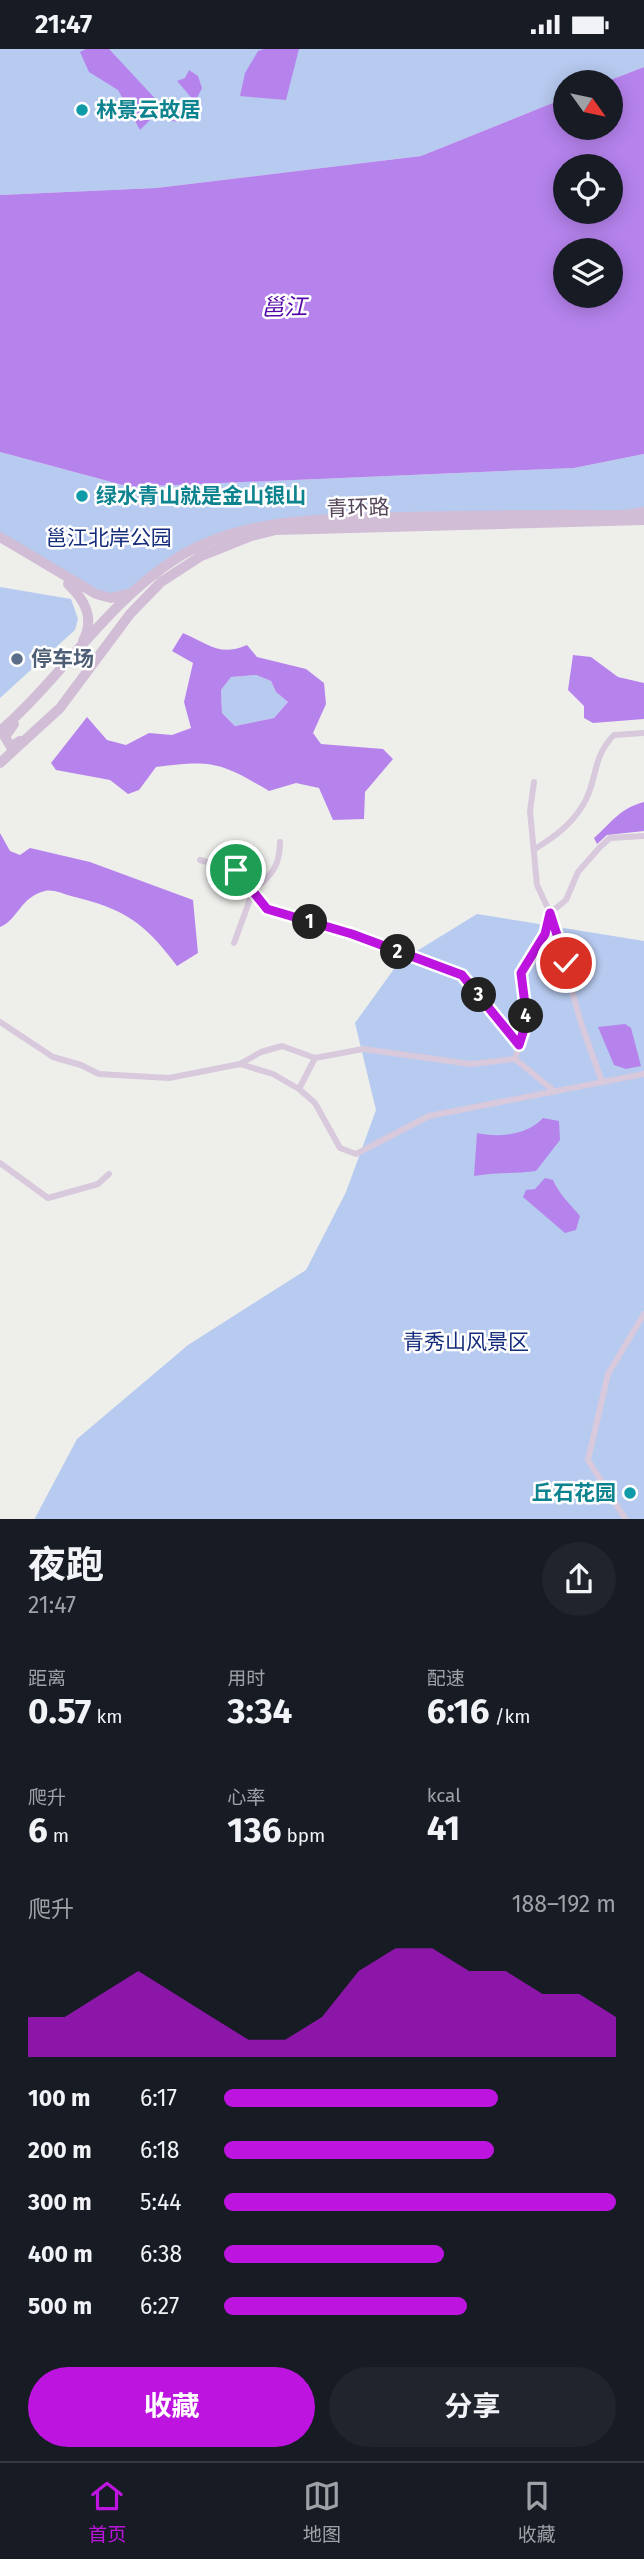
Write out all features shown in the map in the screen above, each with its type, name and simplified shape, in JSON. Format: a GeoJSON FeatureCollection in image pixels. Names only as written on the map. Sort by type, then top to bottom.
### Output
{"type":"FeatureCollection","features":[{"type":"Feature","properties":{"kind":"main road","name":"青环路"},"geometry":{"type":"LineString","coordinates":[[2,729],[24,710],[135,592],[174,559],[197,546],[246,529],[362,518],[644,512]]}},
{"type":"Feature","properties":{"kind":"main road","name":"青环路"},"geometry":{"type":"LineString","coordinates":[[0,764],[40,729],[78,687],[130,614],[152,590],[201,556],[251,536],[276,530],[363,526],[644,520]]}},
{"type":"Feature","properties":{"kind":"main road"},"geometry":{"type":"LineString","coordinates":[[0,537],[103,597],[124,596],[135,592]]}},
{"type":"Feature","properties":{"kind":"main road"},"geometry":{"type":"LineString","coordinates":[[58,573],[79,595],[89,621],[85,638],[63,669]]}},
{"type":"Feature","properties":{"kind":"main road"},"geometry":{"type":"LineString","coordinates":[[24,710],[5,737],[11,747],[40,729]]}},
{"type":"Feature","properties":{"kind":"street"},"geometry":{"type":"LineString","coordinates":[[534,849],[562,831],[584,803],[600,748],[614,735],[644,733]]}},
{"type":"Feature","properties":{"kind":"street"},"geometry":{"type":"LineString","coordinates":[[534,782],[530,811],[537,885],[550,913],[581,1023],[603,1082]]}},
{"type":"Feature","properties":{"kind":"street"},"geometry":{"type":"LineString","coordinates":[[515,1059],[527,1020],[521,973],[545,934],[550,913],[566,899],[578,872],[600,847],[611,838],[644,836]]}},
{"type":"Feature","properties":{"kind":"street"},"geometry":{"type":"LineString","coordinates":[[234,943],[253,891],[271,875],[280,861],[280,842]]}},
{"type":"Feature","properties":{"kind":"street"},"geometry":{"type":"LineString","coordinates":[[200,860],[236,870],[267,909],[352,934],[462,975],[519,1045]]}},
{"type":"Feature","properties":{"kind":"street"},"geometry":{"type":"LineString","coordinates":[[0,1022],[53,1057],[81,1065],[99,1075],[169,1077],[240,1064],[261,1052],[282,1046],[315,1058],[363,1049],[471,1064],[515,1059],[554,1091]]}},
{"type":"Feature","properties":{"kind":"street"},"geometry":{"type":"LineString","coordinates":[[299,1089],[315,1058]]}},
{"type":"Feature","properties":{"kind":"street"},"geometry":{"type":"LineString","coordinates":[[240,1064],[273,1075],[299,1089],[315,1103],[340,1148],[356,1154],[429,1116],[644,1074]]}},
{"type":"Feature","properties":{"kind":"street"},"geometry":{"type":"LineString","coordinates":[[0,1163],[48,1198],[98,1184],[109,1174]]}},
{"type":"Feature","properties":{"kind":"street"},"geometry":{"type":"LineString","coordinates":[[625,1519],[588,1460],[608,1374],[644,1314]]}},
{"type":"Feature","properties":{"kind":"green space"},"geometry":{"type":"Polygon","coordinates":[[[0,49],[644,49],[644,67],[623,75],[623,70],[553,70],[553,103],[421,156],[156,188],[0,195],[0,49]]]}},
{"type":"Feature","properties":{"kind":"green space","name":"邕江北岸公园"},"geometry":{"type":"Polygon","coordinates":[[[0,452],[130,487],[574,468],[644,454],[644,512],[278,524],[197,546],[135,592],[111,598],[0,537],[0,452]]]}},
{"type":"Feature","properties":{"kind":"green space","name":"停车场"},"geometry":{"type":"Polygon","coordinates":[[[0,587],[71,599],[78,619],[75,630],[0,698],[0,587]]]}},
{"type":"Feature","properties":{"kind":"green space"},"geometry":{"type":"Polygon","coordinates":[[[256,675],[271,681],[276,692],[288,702],[274,718],[235,726],[222,713],[221,690],[231,677],[256,675]]]}},
{"type":"Feature","properties":{"kind":"green space","name":"青秀山风景区"},"geometry":{"type":"Polygon","coordinates":[[[477,914],[644,941],[644,1519],[35,1519],[77,1439],[188,1345],[306,1270],[346,1192],[376,1110],[355,1023],[399,962],[477,914]]]}},
{"type":"Feature","properties":{"kind":"water"},"geometry":{"type":"Polygon","coordinates":[[[86,49],[109,49],[177,122],[154,116],[140,130],[118,90],[89,72],[80,52],[86,49]]]}},
{"type":"Feature","properties":{"kind":"water"},"geometry":{"type":"Polygon","coordinates":[[[299,49],[286,100],[240,96],[245,73],[258,51],[299,49]]]}},
{"type":"Feature","properties":{"kind":"water","name":"邕江"},"geometry":{"type":"Polygon","coordinates":[[[644,67],[644,454],[574,468],[130,487],[0,452],[0,195],[156,188],[421,156],[553,103],[553,140],[623,140],[623,75],[644,67]]]}},
{"type":"Feature","properties":{"kind":"water"},"geometry":{"type":"Polygon","coordinates":[[[189,70],[198,76],[202,88],[195,102],[177,81],[185,78],[189,70]]]}},
{"type":"Feature","properties":{"kind":"water"},"geometry":{"type":"Polygon","coordinates":[[[183,633],[214,648],[229,650],[247,645],[257,657],[306,669],[324,683],[326,704],[313,733],[321,744],[383,749],[393,759],[365,792],[364,819],[333,820],[319,788],[296,783],[269,791],[239,774],[215,765],[156,767],[139,790],[128,794],[110,780],[56,770],[51,763],[87,717],[107,740],[126,745],[149,733],[172,735],[191,728],[184,702],[193,663],[172,651],[183,633]],[[256,675],[231,677],[221,690],[222,713],[235,726],[274,718],[288,702],[276,692],[271,681],[256,675]]]}},
{"type":"Feature","properties":{"kind":"water"},"geometry":{"type":"Polygon","coordinates":[[[573,655],[591,657],[618,677],[644,683],[644,719],[593,723],[584,718],[584,706],[568,690],[573,655]]]}},
{"type":"Feature","properties":{"kind":"water"},"geometry":{"type":"Polygon","coordinates":[[[644,802],[644,831],[607,835],[597,844],[594,838],[616,817],[628,808],[644,802]]]}},
{"type":"Feature","properties":{"kind":"water"},"geometry":{"type":"Polygon","coordinates":[[[0,833],[10,851],[20,855],[30,848],[90,862],[193,900],[198,953],[177,966],[154,938],[132,919],[106,906],[51,891],[30,898],[0,927],[0,833]]]}},
{"type":"Feature","properties":{"kind":"water"},"geometry":{"type":"Polygon","coordinates":[[[625,1024],[631,1028],[641,1066],[626,1069],[614,1065],[598,1027],[625,1024]]]}},
{"type":"Feature","properties":{"kind":"water"},"geometry":{"type":"Polygon","coordinates":[[[543,1118],[559,1121],[560,1140],[536,1171],[474,1176],[477,1133],[494,1135],[521,1132],[543,1118]]]}},
{"type":"Feature","properties":{"kind":"water"},"geometry":{"type":"Polygon","coordinates":[[[545,1178],[553,1180],[580,1216],[576,1230],[565,1233],[523,1197],[526,1190],[535,1189],[545,1178]]]}},
{"type":"Feature","properties":{"kind":"place","name":"林景云故居"},"geometry":{"type":"Point","coordinates":[82,110]}},
{"type":"Feature","properties":{"kind":"place","name":"绿水青山就是金山银山"},"geometry":{"type":"Point","coordinates":[82,496]}},
{"type":"Feature","properties":{"kind":"place","name":"停车场"},"geometry":{"type":"Point","coordinates":[17,659]}},
{"type":"Feature","properties":{"kind":"place","name":"丘石花园"},"geometry":{"type":"Point","coordinates":[630,1493]}},
{"type":"Feature","properties":{"kind":"route"},"geometry":{"type":"LineString","coordinates":[[236,870],[267,909],[352,934],[462,975],[519,1045],[527,1020],[521,973],[545,934],[550,913],[566,963]]}}]}
